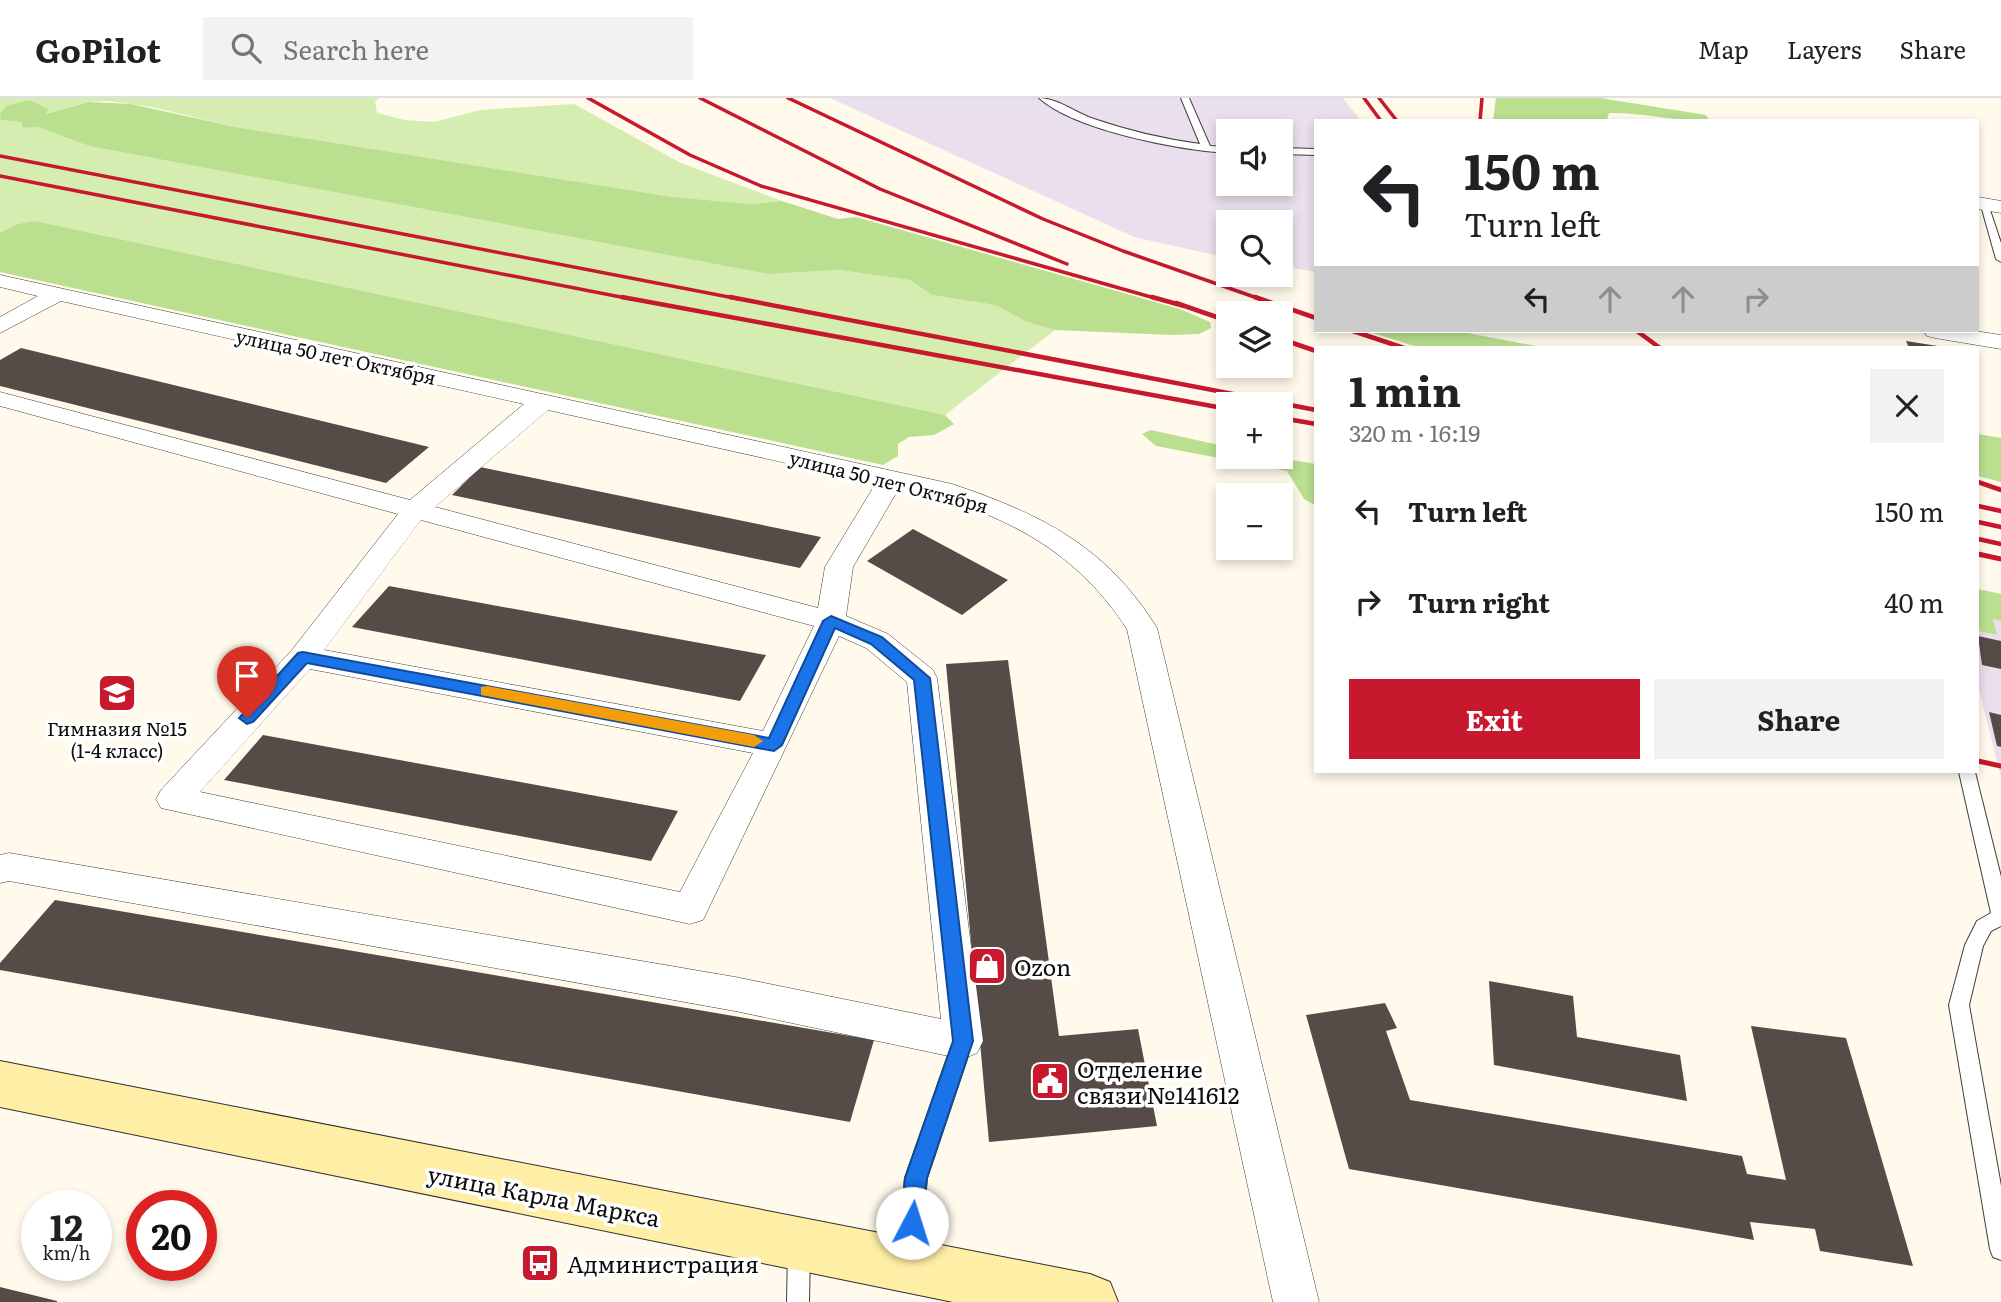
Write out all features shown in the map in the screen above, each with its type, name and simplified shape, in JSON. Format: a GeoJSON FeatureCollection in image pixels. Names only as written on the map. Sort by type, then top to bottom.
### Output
{"type":"FeatureCollection","features":[{"type":"Feature","properties":{"kind":"street","name":"улица 50 лет Октября"},"geometry":{"type":"LineString","coordinates":[[0,281],[943,490],[997,507],[1053,534],[1106,577],[1124,598],[1142,628],[1296,1302]]}},
{"type":"Feature","properties":{"kind":"street"},"geometry":{"type":"LineString","coordinates":[[0,326],[58,294]]}},
{"type":"Feature","properties":{"kind":"street"},"geometry":{"type":"LineString","coordinates":[[1947,333],[2001,342]]}},
{"type":"Feature","properties":{"kind":"street"},"geometry":{"type":"LineString","coordinates":[[0,399],[831,621],[877,641],[922,678],[963,1041],[735,994],[9,867],[0,869]]}},
{"type":"Feature","properties":{"kind":"street"},"geometry":{"type":"LineString","coordinates":[[543,401],[415,510],[303,657],[173,799],[690,909],[774,745],[831,621],[839,566],[891,480]]}},
{"type":"Feature","properties":{"kind":"street"},"geometry":{"type":"LineString","coordinates":[[303,657],[774,745]]}},
{"type":"Feature","properties":{"kind":"street","name":"улица Карла Маркса"},"geometry":{"type":"LineString","coordinates":[[0,1084],[1090,1302]]}},
{"type":"Feature","properties":{"kind":"lane"},"geometry":{"type":"LineString","coordinates":[[1043,98],[1063,110],[1170,144],[1216,149]]}},
{"type":"Feature","properties":{"kind":"lane"},"geometry":{"type":"LineString","coordinates":[[1185,98],[1207,149]]}},
{"type":"Feature","properties":{"kind":"lane"},"geometry":{"type":"LineString","coordinates":[[1293,151],[1314,152]]}},
{"type":"Feature","properties":{"kind":"lane"},"geometry":{"type":"LineString","coordinates":[[1987,205],[2001,259]]}},
{"type":"Feature","properties":{"kind":"lane"},"geometry":{"type":"LineString","coordinates":[[1967,773],[2001,916],[1984,926],[1974,946],[1959,1005],[2001,1249]]}},
{"type":"Feature","properties":{"kind":"lane"},"geometry":{"type":"LineString","coordinates":[[908,1267],[916,1178],[963,1041]]}},
{"type":"Feature","properties":{"kind":"lane"},"geometry":{"type":"LineString","coordinates":[[798,1302],[799,1245]]}},
{"type":"Feature","properties":{"kind":"shaded area"},"geometry":{"type":"Polygon","coordinates":[[[830,98],[1343,98],[1359,119],[1314,119],[1314,272],[1293,268],[1293,210],[1216,210],[1216,255],[1134,237],[830,98]]]}},
{"type":"Feature","properties":{"kind":"shaded area"},"geometry":{"type":"Polygon","coordinates":[[[1993,619],[2001,621],[2001,777],[1979,690],[1979,631],[1996,635],[1993,619]]]}},
{"type":"Feature","properties":{"kind":"green space"},"geometry":{"type":"Polygon","coordinates":[[[0,98],[379,98],[375,102],[377,113],[405,120],[434,122],[480,110],[574,104],[681,163],[782,201],[752,204],[673,197],[235,127],[152,107],[109,101],[89,102],[45,114],[6,106],[0,113],[0,98]]]}},
{"type":"Feature","properties":{"kind":"green space"},"geometry":{"type":"Polygon","coordinates":[[[1496,98],[1600,98],[1706,115],[1708,119],[1609,113],[1607,119],[1493,119],[1496,98]]]}},
{"type":"Feature","properties":{"kind":"green space"},"geometry":{"type":"Polygon","coordinates":[[[30,100],[48,109],[46,114],[89,102],[131,104],[235,127],[673,197],[752,204],[782,201],[838,219],[856,217],[1180,309],[1210,322],[1211,328],[1199,334],[1172,335],[1055,330],[1027,322],[995,305],[932,295],[910,280],[839,270],[768,274],[89,146],[37,127],[23,128],[21,122],[1,120],[0,113],[6,106],[30,100]]]}},
{"type":"Feature","properties":{"kind":"green space"},"geometry":{"type":"Polygon","coordinates":[[[0,115],[2,120],[21,122],[24,128],[37,127],[89,146],[768,274],[839,270],[910,280],[932,295],[995,305],[1027,322],[1055,330],[945,415],[35,221],[17,224],[0,233],[0,115]]]}},
{"type":"Feature","properties":{"kind":"green space"},"geometry":{"type":"Polygon","coordinates":[[[35,221],[945,415],[954,424],[934,435],[909,437],[898,444],[898,456],[883,465],[0,272],[0,233],[17,224],[35,221]]]}},
{"type":"Feature","properties":{"kind":"green space"},"geometry":{"type":"Polygon","coordinates":[[[1373,333],[1467,333],[1536,346],[1414,346],[1373,333]]]}},
{"type":"Feature","properties":{"kind":"green space"},"geometry":{"type":"Polygon","coordinates":[[[1151,430],[1216,444],[1216,457],[1156,446],[1142,434],[1151,430]]]}},
{"type":"Feature","properties":{"kind":"green space"},"geometry":{"type":"Polygon","coordinates":[[[1979,434],[2001,438],[2001,482],[1979,476],[1979,434]]]}},
{"type":"Feature","properties":{"kind":"green space"},"geometry":{"type":"Polygon","coordinates":[[[1293,460],[1314,464],[1314,505],[1304,499],[1287,471],[1277,469],[1293,469],[1293,460]]]}},
{"type":"Feature","properties":{"kind":"green space"},"geometry":{"type":"Polygon","coordinates":[[[1979,589],[2001,594],[2001,621],[1993,619],[1997,635],[1979,631],[1979,589]]]}},
{"type":"Feature","properties":{"kind":"building"},"geometry":{"type":"Polygon","coordinates":[[[1906,341],[1938,346],[1908,346],[1906,341]]]}},
{"type":"Feature","properties":{"kind":"building"},"geometry":{"type":"Polygon","coordinates":[[[21,348],[429,447],[386,483],[0,386],[0,360],[21,348]]]}},
{"type":"Feature","properties":{"kind":"building"},"geometry":{"type":"Polygon","coordinates":[[[480,467],[821,537],[800,568],[452,495],[480,467]]]}},
{"type":"Feature","properties":{"kind":"building"},"geometry":{"type":"Polygon","coordinates":[[[913,529],[1008,580],[962,615],[867,561],[913,529]]]}},
{"type":"Feature","properties":{"kind":"building"},"geometry":{"type":"Polygon","coordinates":[[[389,586],[766,655],[740,701],[352,627],[389,586]]]}},
{"type":"Feature","properties":{"kind":"building"},"geometry":{"type":"Polygon","coordinates":[[[1979,636],[2001,641],[2001,669],[1982,665],[1979,636]]]}},
{"type":"Feature","properties":{"kind":"building"},"geometry":{"type":"Polygon","coordinates":[[[1008,660],[1059,1036],[1138,1029],[1157,1126],[989,1142],[946,664],[1008,660]]]}},
{"type":"Feature","properties":{"kind":"building"},"geometry":{"type":"Polygon","coordinates":[[[1989,712],[2001,715],[2001,747],[1997,746],[1989,712]]]}},
{"type":"Feature","properties":{"kind":"building"},"geometry":{"type":"Polygon","coordinates":[[[263,735],[678,811],[651,861],[224,780],[263,735]]]}},
{"type":"Feature","properties":{"kind":"building"},"geometry":{"type":"Polygon","coordinates":[[[55,900],[874,1040],[850,1122],[0,970],[0,963],[55,900]]]}},
{"type":"Feature","properties":{"kind":"building"},"geometry":{"type":"Polygon","coordinates":[[[1489,981],[1573,996],[1577,1037],[1680,1055],[1687,1101],[1494,1065],[1489,981]]]}},
{"type":"Feature","properties":{"kind":"building"},"geometry":{"type":"Polygon","coordinates":[[[1385,1003],[1397,1028],[1386,1031],[1410,1100],[1742,1156],[1747,1174],[1786,1180],[1751,1026],[1846,1038],[1913,1266],[1820,1251],[1815,1229],[1750,1222],[1754,1240],[1349,1169],[1306,1015],[1385,1003]]]}},
{"type":"Feature","properties":{"kind":"building"},"geometry":{"type":"Polygon","coordinates":[[[0,1287],[57,1301],[57,1302],[0,1302],[0,1287]]]}},
{"type":"Feature","properties":{"kind":"railway"},"geometry":{"type":"LineString","coordinates":[[588,98],[690,155],[761,186],[1158,299]]}},
{"type":"Feature","properties":{"kind":"railway"},"geometry":{"type":"LineString","coordinates":[[700,98],[880,189],[1067,264]]}},
{"type":"Feature","properties":{"kind":"railway"},"geometry":{"type":"LineString","coordinates":[[788,98],[1043,219],[1123,251],[1260,299]]}},
{"type":"Feature","properties":{"kind":"railway"},"geometry":{"type":"LineString","coordinates":[[1364,98],[1380,119]]}},
{"type":"Feature","properties":{"kind":"railway"},"geometry":{"type":"LineString","coordinates":[[1379,98],[1395,119]]}},
{"type":"Feature","properties":{"kind":"railway"},"geometry":{"type":"LineString","coordinates":[[1480,119],[1482,98]]}},
{"type":"Feature","properties":{"kind":"railway"},"geometry":{"type":"LineString","coordinates":[[0,156],[739,299]]}},
{"type":"Feature","properties":{"kind":"railway"},"geometry":{"type":"LineString","coordinates":[[0,176],[631,299]]}},
{"type":"Feature","properties":{"kind":"railway"},"geometry":{"type":"LineString","coordinates":[[622,297],[1216,407]]}},
{"type":"Feature","properties":{"kind":"railway"},"geometry":{"type":"LineString","coordinates":[[730,297],[1314,410]]}},
{"type":"Feature","properties":{"kind":"railway"},"geometry":{"type":"LineString","coordinates":[[1152,297],[1184,306]]}},
{"type":"Feature","properties":{"kind":"railway"},"geometry":{"type":"LineString","coordinates":[[1255,297],[1314,317]]}},
{"type":"Feature","properties":{"kind":"railway"},"geometry":{"type":"LineString","coordinates":[[1176,303],[1216,317]]}},
{"type":"Feature","properties":{"kind":"railway"},"geometry":{"type":"LineString","coordinates":[[1359,333],[1398,346]]}},
{"type":"Feature","properties":{"kind":"railway"},"geometry":{"type":"LineString","coordinates":[[1640,333],[1657,346]]}},
{"type":"Feature","properties":{"kind":"railway"},"geometry":{"type":"LineString","coordinates":[[1293,343],[1314,350]]}},
{"type":"Feature","properties":{"kind":"railway"},"geometry":{"type":"LineString","coordinates":[[1293,420],[1314,424]]}},
{"type":"Feature","properties":{"kind":"railway"},"geometry":{"type":"LineString","coordinates":[[1979,482],[2001,490]]}},
{"type":"Feature","properties":{"kind":"railway"},"geometry":{"type":"LineString","coordinates":[[1979,506],[2001,511]]}},
{"type":"Feature","properties":{"kind":"railway"},"geometry":{"type":"LineString","coordinates":[[1979,522],[2001,527]]}},
{"type":"Feature","properties":{"kind":"railway"},"geometry":{"type":"LineString","coordinates":[[1979,539],[2001,544]]}},
{"type":"Feature","properties":{"kind":"railway"},"geometry":{"type":"LineString","coordinates":[[1979,554],[2001,559]]}},
{"type":"Feature","properties":{"kind":"railway"},"geometry":{"type":"LineString","coordinates":[[1979,761],[2001,766]]}},
{"type":"Feature","properties":{"kind":"slow traffic"},"geometry":{"type":"LineString","coordinates":[[487,691],[754,741]]}},
{"type":"Feature","properties":{"kind":"place","name":"Гимназия №15 (1-4 класс)"},"geometry":{"type":"Point","coordinates":[117,693]}},
{"type":"Feature","properties":{"kind":"place","name":"Ozon"},"geometry":{"type":"Point","coordinates":[987,966]}},
{"type":"Feature","properties":{"kind":"place","name":"Отделение связи №141612"},"geometry":{"type":"Point","coordinates":[1050,1081]}},
{"type":"Feature","properties":{"kind":"place","name":"Администрация"},"geometry":{"type":"Point","coordinates":[540,1263]}},
{"type":"Feature","properties":{"kind":"route"},"geometry":{"type":"LineString","coordinates":[[247,718],[303,657],[774,745],[831,621],[877,641],[922,678],[963,1041],[916,1178],[912,1223]]}}]}
